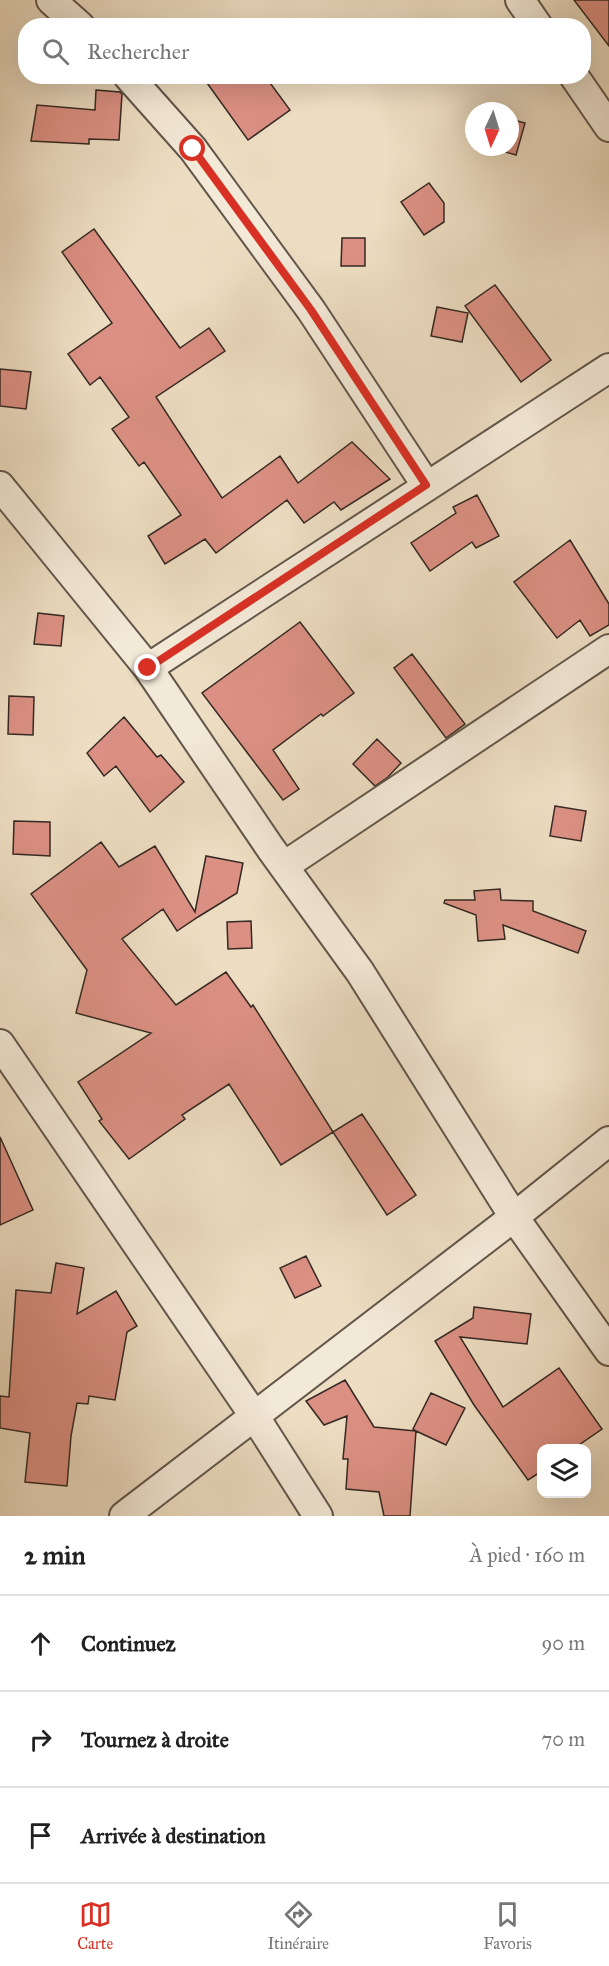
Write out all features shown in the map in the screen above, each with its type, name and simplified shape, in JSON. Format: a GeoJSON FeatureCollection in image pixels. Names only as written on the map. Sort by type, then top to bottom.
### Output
{"type":"FeatureCollection","features":[{"type":"Feature","properties":{"kind":"street"},"geometry":{"type":"LineString","coordinates":[[51,0],[71,18]]}},
{"type":"Feature","properties":{"kind":"street"},"geometry":{"type":"LineString","coordinates":[[520,0],[532,18]]}},
{"type":"Feature","properties":{"kind":"street"},"geometry":{"type":"LineString","coordinates":[[135,84],[193,149],[311,310],[426,485]]}},
{"type":"Feature","properties":{"kind":"street"},"geometry":{"type":"LineString","coordinates":[[579,84],[609,127]]}},
{"type":"Feature","properties":{"kind":"street"},"geometry":{"type":"LineString","coordinates":[[148,668],[609,368]]}},
{"type":"Feature","properties":{"kind":"street"},"geometry":{"type":"LineString","coordinates":[[0,486],[148,668],[360,972],[513,1217],[609,1351]]}},
{"type":"Feature","properties":{"kind":"street"},"geometry":{"type":"LineString","coordinates":[[284,866],[609,649]]}},
{"type":"Feature","properties":{"kind":"street"},"geometry":{"type":"LineString","coordinates":[[0,1044],[255,1417],[318,1516]]}},
{"type":"Feature","properties":{"kind":"street"},"geometry":{"type":"LineString","coordinates":[[124,1516],[255,1417],[609,1141]]}},
{"type":"Feature","properties":{"kind":"building"},"geometry":{"type":"Polygon","coordinates":[[[574,0],[609,0],[609,46],[591,22],[591,18],[588,18],[574,0]]]}},
{"type":"Feature","properties":{"kind":"building"},"geometry":{"type":"Polygon","coordinates":[[[208,84],[271,84],[290,110],[248,140],[208,84]]]}},
{"type":"Feature","properties":{"kind":"building"},"geometry":{"type":"Polygon","coordinates":[[[96,90],[122,94],[119,140],[89,139],[89,144],[31,141],[37,105],[95,110],[96,90]]]}},
{"type":"Feature","properties":{"kind":"building"},"geometry":{"type":"Polygon","coordinates":[[[519,121],[525,123],[519,144],[519,121]]]}},
{"type":"Feature","properties":{"kind":"building"},"geometry":{"type":"Polygon","coordinates":[[[429,183],[444,203],[444,222],[424,235],[401,202],[429,183]]]}},
{"type":"Feature","properties":{"kind":"building"},"geometry":{"type":"Polygon","coordinates":[[[94,229],[180,348],[209,328],[225,351],[156,397],[222,498],[280,456],[298,483],[352,442],[390,479],[341,510],[334,502],[304,523],[287,500],[216,553],[205,539],[165,564],[148,536],[181,515],[144,462],[139,466],[112,429],[129,417],[100,377],[90,385],[68,354],[112,323],[62,252],[94,229]]]}},
{"type":"Feature","properties":{"kind":"building"},"geometry":{"type":"Polygon","coordinates":[[[342,238],[365,238],[365,266],[341,266],[342,238]]]}},
{"type":"Feature","properties":{"kind":"building"},"geometry":{"type":"Polygon","coordinates":[[[495,285],[551,360],[521,382],[465,306],[495,285]]]}},
{"type":"Feature","properties":{"kind":"building"},"geometry":{"type":"Polygon","coordinates":[[[437,307],[468,313],[462,342],[431,336],[437,307]]]}},
{"type":"Feature","properties":{"kind":"building"},"geometry":{"type":"Polygon","coordinates":[[[0,369],[31,372],[26,409],[0,406],[0,369]]]}},
{"type":"Feature","properties":{"kind":"building"},"geometry":{"type":"Polygon","coordinates":[[[477,495],[499,536],[476,548],[472,542],[430,571],[411,543],[456,513],[453,507],[477,495]]]}},
{"type":"Feature","properties":{"kind":"building"},"geometry":{"type":"Polygon","coordinates":[[[570,540],[609,604],[609,625],[590,636],[580,620],[557,638],[514,582],[570,540]]]}},
{"type":"Feature","properties":{"kind":"building"},"geometry":{"type":"Polygon","coordinates":[[[38,613],[64,616],[61,646],[34,644],[38,613]]]}},
{"type":"Feature","properties":{"kind":"building"},"geometry":{"type":"Polygon","coordinates":[[[300,622],[354,693],[323,716],[321,714],[273,750],[299,789],[283,800],[202,693],[300,622]]]}},
{"type":"Feature","properties":{"kind":"building"},"geometry":{"type":"Polygon","coordinates":[[[412,654],[465,724],[446,738],[394,668],[412,654]]]}},
{"type":"Feature","properties":{"kind":"building"},"geometry":{"type":"Polygon","coordinates":[[[9,696],[34,697],[33,735],[8,734],[9,696]]]}},
{"type":"Feature","properties":{"kind":"building"},"geometry":{"type":"Polygon","coordinates":[[[124,717],[157,757],[161,755],[184,782],[150,812],[116,766],[104,776],[87,753],[124,717]]]}},
{"type":"Feature","properties":{"kind":"building"},"geometry":{"type":"Polygon","coordinates":[[[377,739],[401,763],[388,777],[375,786],[353,764],[377,739]]]}},
{"type":"Feature","properties":{"kind":"building"},"geometry":{"type":"Polygon","coordinates":[[[555,806],[586,811],[581,841],[550,836],[555,806]]]}},
{"type":"Feature","properties":{"kind":"building"},"geometry":{"type":"Polygon","coordinates":[[[14,821],[50,822],[50,856],[13,854],[14,821]]]}},
{"type":"Feature","properties":{"kind":"building"},"geometry":{"type":"Polygon","coordinates":[[[101,842],[119,867],[155,846],[195,912],[206,856],[243,863],[237,893],[177,931],[163,909],[122,939],[176,1005],[226,972],[251,1007],[253,1005],[333,1132],[281,1165],[229,1084],[182,1115],[185,1119],[129,1159],[99,1121],[102,1119],[78,1082],[151,1033],[76,1013],[87,970],[31,894],[101,842]]]}},
{"type":"Feature","properties":{"kind":"building"},"geometry":{"type":"Polygon","coordinates":[[[500,889],[501,900],[533,901],[533,911],[586,931],[578,953],[503,925],[505,939],[478,941],[476,915],[444,903],[445,900],[475,900],[474,891],[500,889]]]}},
{"type":"Feature","properties":{"kind":"building"},"geometry":{"type":"Polygon","coordinates":[[[251,921],[252,948],[228,949],[227,922],[251,921]]]}},
{"type":"Feature","properties":{"kind":"building"},"geometry":{"type":"Polygon","coordinates":[[[362,1114],[416,1195],[387,1215],[333,1132],[362,1114]]]}},
{"type":"Feature","properties":{"kind":"building"},"geometry":{"type":"Polygon","coordinates":[[[0,1137],[33,1210],[0,1225],[0,1137]]]}},
{"type":"Feature","properties":{"kind":"building"},"geometry":{"type":"Polygon","coordinates":[[[306,1256],[321,1286],[295,1298],[280,1268],[306,1256]]]}},
{"type":"Feature","properties":{"kind":"building"},"geometry":{"type":"Polygon","coordinates":[[[56,1263],[84,1268],[77,1314],[116,1291],[137,1326],[127,1332],[115,1400],[89,1396],[88,1404],[77,1403],[71,1436],[67,1486],[25,1482],[30,1433],[0,1428],[0,1396],[9,1397],[16,1290],[51,1293],[56,1263]]]}},
{"type":"Feature","properties":{"kind":"building"},"geometry":{"type":"Polygon","coordinates":[[[474,1307],[531,1314],[527,1344],[460,1337],[503,1407],[559,1368],[602,1429],[580,1444],[537,1444],[537,1474],[528,1480],[474,1405],[435,1341],[473,1318],[474,1307]]]}},
{"type":"Feature","properties":{"kind":"building"},"geometry":{"type":"Polygon","coordinates":[[[345,1380],[374,1427],[416,1431],[410,1516],[384,1516],[379,1492],[346,1489],[348,1459],[343,1459],[347,1416],[324,1425],[306,1401],[345,1380]]]}},
{"type":"Feature","properties":{"kind":"building"},"geometry":{"type":"Polygon","coordinates":[[[431,1393],[465,1408],[446,1445],[413,1429],[431,1393]]]}},
{"type":"Feature","properties":{"kind":"route"},"geometry":{"type":"LineString","coordinates":[[148,668],[426,485],[311,310],[193,149]]}}]}
